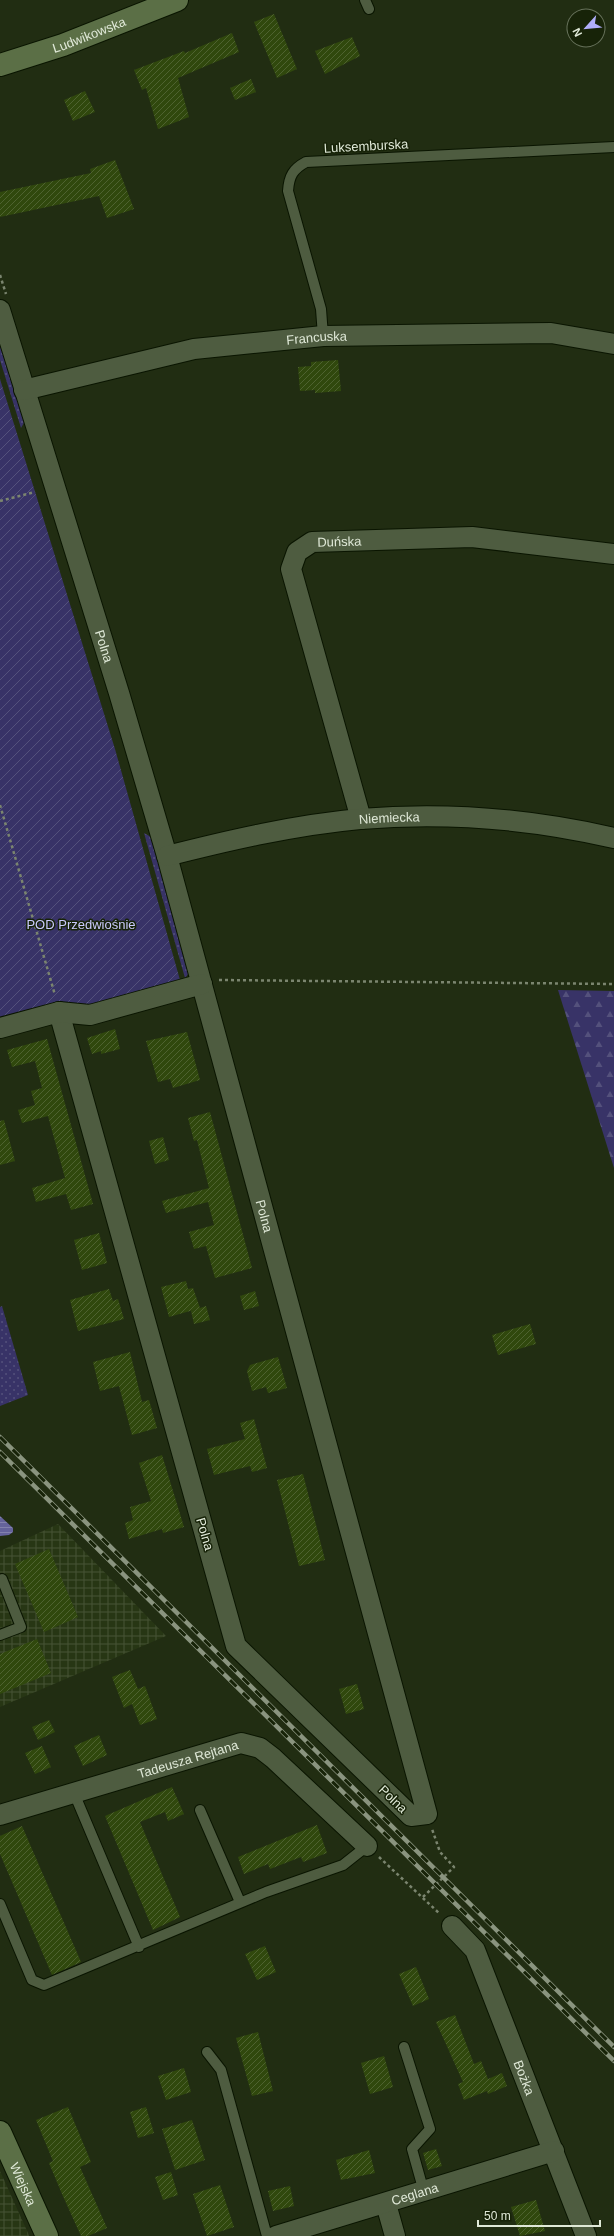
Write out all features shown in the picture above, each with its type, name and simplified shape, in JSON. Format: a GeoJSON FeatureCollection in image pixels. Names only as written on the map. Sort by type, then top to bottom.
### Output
{"type":"FeatureCollection","features":[{"type":"Feature","properties":{"kind":"street","name":"Ludwikowska"},"geometry":{"type":"LineString","coordinates":[[0,65],[42,53],[177,0]]}},
{"type":"Feature","properties":{"kind":"street","name":"Polna"},"geometry":{"type":"LineString","coordinates":[[0,310],[119,693],[167,856],[427,1814],[411,1816],[236,1646],[57,1004]]}},
{"type":"Feature","properties":{"kind":"street","name":"Francuska"},"geometry":{"type":"LineString","coordinates":[[24,390],[194,348],[323,336],[551,333],[614,344]]}},
{"type":"Feature","properties":{"kind":"street","name":"Duńska"},"geometry":{"type":"LineString","coordinates":[[361,819],[291,569],[297,552],[312,542],[472,537],[614,554]]}},
{"type":"Feature","properties":{"kind":"street","name":"Niemiecka"},"geometry":{"type":"LineString","coordinates":[[167,856],[194,848],[280,831],[361,819],[444,817],[521,822],[614,838]]}},
{"type":"Feature","properties":{"kind":"street"},"geometry":{"type":"LineString","coordinates":[[0,1028],[57,1004],[90,1015],[202,984]]}},
{"type":"Feature","properties":{"kind":"street","name":"Tadeusza Rejtana"},"geometry":{"type":"LineString","coordinates":[[0,1815],[241,1743],[260,1748],[273,1758],[367,1846]]}},
{"type":"Feature","properties":{"kind":"street","name":"Bożka"},"geometry":{"type":"LineString","coordinates":[[452,1926],[475,1950],[586,2236]]}},
{"type":"Feature","properties":{"kind":"street","name":"Wiejska"},"geometry":{"type":"LineString","coordinates":[[0,2132],[47,2236]]}},
{"type":"Feature","properties":{"kind":"street","name":"Ceglana"},"geometry":{"type":"LineString","coordinates":[[276,2236],[386,2204],[554,2151]]}},
{"type":"Feature","properties":{"kind":"street"},"geometry":{"type":"LineString","coordinates":[[386,2204],[395,2236]]}},
{"type":"Feature","properties":{"kind":"lane","name":"Luksemburska"},"geometry":{"type":"LineString","coordinates":[[323,336],[321,309],[288,191],[288,179],[295,168],[306,162],[614,147]]}},
{"type":"Feature","properties":{"kind":"lane"},"geometry":{"type":"LineString","coordinates":[[0,1580],[2,1579],[21,1627],[0,1635]]}},
{"type":"Feature","properties":{"kind":"lane"},"geometry":{"type":"LineString","coordinates":[[74,1793],[139,1947]]}},
{"type":"Feature","properties":{"kind":"lane"},"geometry":{"type":"LineString","coordinates":[[200,1810],[240,1902]]}},
{"type":"Feature","properties":{"kind":"lane"},"geometry":{"type":"LineString","coordinates":[[0,1904],[32,1980],[44,1985],[139,1947],[240,1902],[343,1865],[367,1846]]}},
{"type":"Feature","properties":{"kind":"lane"},"geometry":{"type":"LineString","coordinates":[[404,2047],[430,2129],[412,2149],[424,2192]]}},
{"type":"Feature","properties":{"kind":"lane"},"geometry":{"type":"LineString","coordinates":[[207,2052],[221,2070],[267,2236]]}},
{"type":"Feature","properties":{"kind":"path"},"geometry":{"type":"LineString","coordinates":[[0,500],[35,492]]}},
{"type":"Feature","properties":{"kind":"path"},"geometry":{"type":"LineString","coordinates":[[0,806],[57,1004]]}},
{"type":"Feature","properties":{"kind":"path"},"geometry":{"type":"LineString","coordinates":[[202,984],[212,980],[614,984]]}},
{"type":"Feature","properties":{"kind":"path"},"geometry":{"type":"LineString","coordinates":[[423,1897],[454,1867],[440,1852],[427,1814]]}},
{"type":"Feature","properties":{"kind":"path"},"geometry":{"type":"LineString","coordinates":[[367,1846],[423,1897],[452,1926]]}},
{"type":"Feature","properties":{"kind":"shaded area"},"geometry":{"type":"Polygon","coordinates":[[[0,1516],[13,1528],[13,1532],[9,1535],[0,1536],[0,1516]]]}},
{"type":"Feature","properties":{"kind":"shaded area"},"geometry":{"type":"Polygon","coordinates":[[[58,1524],[166,1636],[0,1707],[0,1551],[58,1524]]]}},
{"type":"Feature","properties":{"kind":"shaded area"},"geometry":{"type":"Polygon","coordinates":[[[0,2171],[28,2233],[29,2236],[0,2236],[0,2171]]]}},
{"type":"Feature","properties":{"kind":"green space"},"geometry":{"type":"Polygon","coordinates":[[[0,340],[25,421],[21,428],[0,360],[0,340]]]}},
{"type":"Feature","properties":{"kind":"green space","name":"POD Przedwiośnie"},"geometry":{"type":"Polygon","coordinates":[[[0,379],[115,749],[180,980],[87,1007],[64,1002],[0,1019],[0,379]]]}},
{"type":"Feature","properties":{"kind":"green space"},"geometry":{"type":"Polygon","coordinates":[[[144,833],[151,837],[189,973],[185,978],[144,833]]]}},
{"type":"Feature","properties":{"kind":"green space"},"geometry":{"type":"Polygon","coordinates":[[[558,990],[614,991],[614,1168],[558,990]]]}},
{"type":"Feature","properties":{"kind":"green space"},"geometry":{"type":"Polygon","coordinates":[[[2,1306],[28,1395],[0,1406],[0,1307],[2,1306]]]}},
{"type":"Feature","properties":{"kind":"building"},"geometry":{"type":"Polygon","coordinates":[[[274,14],[297,69],[277,78],[254,22],[274,14]]]}},
{"type":"Feature","properties":{"kind":"building"},"geometry":{"type":"Polygon","coordinates":[[[232,33],[239,52],[178,78],[189,117],[158,129],[146,88],[142,90],[134,70],[184,51],[185,53],[232,33]]]}},
{"type":"Feature","properties":{"kind":"building"},"geometry":{"type":"Polygon","coordinates":[[[352,37],[360,56],[325,74],[315,51],[352,37]]]}},
{"type":"Feature","properties":{"kind":"building"},"geometry":{"type":"Polygon","coordinates":[[[251,79],[256,92],[235,100],[230,88],[251,79]]]}},
{"type":"Feature","properties":{"kind":"building"},"geometry":{"type":"Polygon","coordinates":[[[85,91],[95,112],[73,121],[64,100],[85,91]]]}},
{"type":"Feature","properties":{"kind":"building"},"geometry":{"type":"Polygon","coordinates":[[[115,160],[134,209],[107,218],[99,196],[0,217],[0,192],[91,173],[90,169],[115,160]]]}},
{"type":"Feature","properties":{"kind":"building"},"geometry":{"type":"Polygon","coordinates":[[[338,360],[341,391],[315,393],[315,390],[300,391],[298,367],[311,366],[311,362],[338,360]]]}},
{"type":"Feature","properties":{"kind":"building"},"geometry":{"type":"Polygon","coordinates":[[[115,1029],[120,1049],[101,1054],[101,1051],[92,1054],[87,1038],[115,1029]]]}},
{"type":"Feature","properties":{"kind":"building"},"geometry":{"type":"Polygon","coordinates":[[[187,1032],[200,1080],[173,1088],[170,1079],[158,1082],[146,1041],[187,1032]]]}},
{"type":"Feature","properties":{"kind":"building"},"geometry":{"type":"Polygon","coordinates":[[[47,1039],[93,1204],[71,1210],[66,1194],[36,1202],[32,1188],[65,1178],[48,1116],[22,1123],[18,1110],[35,1105],[31,1091],[42,1088],[35,1061],[12,1067],[7,1050],[47,1039]]]}},
{"type":"Feature","properties":{"kind":"building"},"geometry":{"type":"Polygon","coordinates":[[[210,1112],[252,1268],[215,1278],[206,1246],[194,1249],[189,1232],[214,1225],[208,1202],[166,1213],[162,1201],[209,1188],[197,1140],[194,1141],[188,1118],[210,1112]]]}},
{"type":"Feature","properties":{"kind":"building"},"geometry":{"type":"Polygon","coordinates":[[[4,1120],[15,1161],[0,1165],[0,1121],[4,1120]]]}},
{"type":"Feature","properties":{"kind":"building"},"geometry":{"type":"Polygon","coordinates":[[[163,1137],[169,1160],[155,1164],[149,1141],[163,1137]]]}},
{"type":"Feature","properties":{"kind":"building"},"geometry":{"type":"Polygon","coordinates":[[[99,1233],[107,1263],[82,1270],[74,1240],[99,1233]]]}},
{"type":"Feature","properties":{"kind":"building"},"geometry":{"type":"Polygon","coordinates":[[[186,1281],[188,1289],[193,1288],[200,1308],[206,1306],[210,1320],[194,1324],[191,1311],[197,1309],[169,1317],[161,1287],[186,1281]]]}},
{"type":"Feature","properties":{"kind":"building"},"geometry":{"type":"Polygon","coordinates":[[[109,1289],[113,1301],[118,1299],[124,1319],[78,1331],[70,1300],[109,1289]]]}},
{"type":"Feature","properties":{"kind":"building"},"geometry":{"type":"Polygon","coordinates":[[[255,1291],[259,1306],[244,1310],[240,1296],[255,1291]]]}},
{"type":"Feature","properties":{"kind":"building"},"geometry":{"type":"Polygon","coordinates":[[[530,1324],[536,1344],[498,1355],[492,1335],[530,1324]]]}},
{"type":"Feature","properties":{"kind":"building"},"geometry":{"type":"Polygon","coordinates":[[[130,1352],[142,1402],[149,1400],[157,1428],[132,1435],[119,1386],[100,1391],[93,1362],[130,1352]]]}},
{"type":"Feature","properties":{"kind":"building"},"geometry":{"type":"Polygon","coordinates":[[[278,1357],[287,1388],[268,1393],[266,1387],[252,1391],[247,1371],[250,1365],[278,1357]]]}},
{"type":"Feature","properties":{"kind":"building"},"geometry":{"type":"Polygon","coordinates":[[[254,1419],[267,1468],[252,1472],[250,1466],[214,1475],[207,1449],[245,1439],[240,1423],[254,1419]]]}},
{"type":"Feature","properties":{"kind":"building"},"geometry":{"type":"Polygon","coordinates":[[[162,1455],[184,1527],[163,1533],[162,1529],[129,1539],[125,1523],[133,1520],[130,1507],[151,1501],[139,1463],[162,1455]]]}},
{"type":"Feature","properties":{"kind":"building"},"geometry":{"type":"Polygon","coordinates":[[[303,1474],[325,1560],[299,1566],[277,1480],[303,1474]]]}},
{"type":"Feature","properties":{"kind":"building"},"geometry":{"type":"Polygon","coordinates":[[[49,1549],[78,1617],[44,1632],[15,1564],[49,1549]]]}},
{"type":"Feature","properties":{"kind":"building"},"geometry":{"type":"Polygon","coordinates":[[[37,1639],[51,1673],[0,1694],[0,1654],[37,1639]]]}},
{"type":"Feature","properties":{"kind":"building"},"geometry":{"type":"Polygon","coordinates":[[[130,1670],[138,1689],[145,1686],[157,1719],[140,1725],[132,1704],[124,1708],[112,1677],[130,1670]]]}},
{"type":"Feature","properties":{"kind":"building"},"geometry":{"type":"Polygon","coordinates":[[[357,1684],[364,1709],[346,1714],[339,1689],[357,1684]]]}},
{"type":"Feature","properties":{"kind":"building"},"geometry":{"type":"Polygon","coordinates":[[[49,1720],[55,1732],[38,1740],[32,1727],[49,1720]]]}},
{"type":"Feature","properties":{"kind":"building"},"geometry":{"type":"Polygon","coordinates":[[[99,1735],[107,1755],[83,1766],[74,1746],[99,1735]]]}},
{"type":"Feature","properties":{"kind":"building"},"geometry":{"type":"Polygon","coordinates":[[[42,1746],[51,1767],[35,1774],[25,1753],[42,1746]]]}},
{"type":"Feature","properties":{"kind":"building"},"geometry":{"type":"Polygon","coordinates":[[[172,1787],[184,1814],[168,1821],[165,1812],[140,1822],[180,1917],[153,1930],[105,1816],[172,1787]]]}},
{"type":"Feature","properties":{"kind":"building"},"geometry":{"type":"Polygon","coordinates":[[[317,1825],[327,1853],[303,1862],[301,1857],[270,1869],[268,1864],[244,1874],[238,1857],[317,1825]]]}},
{"type":"Feature","properties":{"kind":"building"},"geometry":{"type":"Polygon","coordinates":[[[22,1826],[81,1962],[52,1975],[0,1854],[0,1836],[22,1826]]]}},
{"type":"Feature","properties":{"kind":"building"},"geometry":{"type":"Polygon","coordinates":[[[265,1946],[276,1972],[257,1980],[245,1954],[265,1946]]]}},
{"type":"Feature","properties":{"kind":"building"},"geometry":{"type":"Polygon","coordinates":[[[416,1967],[429,1999],[413,2006],[399,1974],[416,1967]]]}},
{"type":"Feature","properties":{"kind":"building"},"geometry":{"type":"Polygon","coordinates":[[[455,2015],[474,2064],[481,2061],[488,2079],[502,2073],[507,2086],[488,2094],[487,2091],[464,2100],[458,2084],[463,2082],[436,2022],[455,2015]]]}},
{"type":"Feature","properties":{"kind":"building"},"geometry":{"type":"Polygon","coordinates":[[[258,2032],[273,2091],[252,2096],[236,2038],[258,2032]]]}},
{"type":"Feature","properties":{"kind":"building"},"geometry":{"type":"Polygon","coordinates":[[[384,2056],[393,2087],[370,2094],[361,2063],[384,2056]]]}},
{"type":"Feature","properties":{"kind":"building"},"geometry":{"type":"Polygon","coordinates":[[[184,2068],[191,2092],[166,2100],[158,2076],[184,2068]]]}},
{"type":"Feature","properties":{"kind":"building"},"geometry":{"type":"Polygon","coordinates":[[[68,2107],[91,2162],[80,2167],[107,2228],[88,2236],[81,2236],[62,2194],[49,2163],[53,2161],[36,2120],[68,2107]]]}},
{"type":"Feature","properties":{"kind":"building"},"geometry":{"type":"Polygon","coordinates":[[[146,2107],[154,2133],[138,2138],[130,2112],[146,2107]]]}},
{"type":"Feature","properties":{"kind":"building"},"geometry":{"type":"Polygon","coordinates":[[[192,2120],[205,2160],[175,2170],[162,2129],[192,2120]]]}},
{"type":"Feature","properties":{"kind":"building"},"geometry":{"type":"Polygon","coordinates":[[[436,2149],[442,2166],[428,2170],[423,2153],[436,2149]]]}},
{"type":"Feature","properties":{"kind":"building"},"geometry":{"type":"Polygon","coordinates":[[[369,2150],[375,2173],[341,2180],[336,2160],[369,2150]]]}},
{"type":"Feature","properties":{"kind":"building"},"geometry":{"type":"Polygon","coordinates":[[[171,2172],[178,2195],[163,2200],[155,2177],[171,2172]]]}},
{"type":"Feature","properties":{"kind":"building"},"geometry":{"type":"Polygon","coordinates":[[[220,2185],[234,2227],[207,2236],[193,2194],[220,2185]]]}},
{"type":"Feature","properties":{"kind":"building"},"geometry":{"type":"Polygon","coordinates":[[[290,2186],[294,2206],[273,2211],[268,2191],[290,2186]]]}},
{"type":"Feature","properties":{"kind":"building"},"geometry":{"type":"Polygon","coordinates":[[[536,2200],[545,2231],[520,2236],[511,2207],[536,2200]]]}},
{"type":"Feature","properties":{"kind":"railway"},"geometry":{"type":"LineString","coordinates":[[0,1437],[614,2047]]}},
{"type":"Feature","properties":{"kind":"railway"},"geometry":{"type":"LineString","coordinates":[[0,1452],[614,2061]]}}]}
